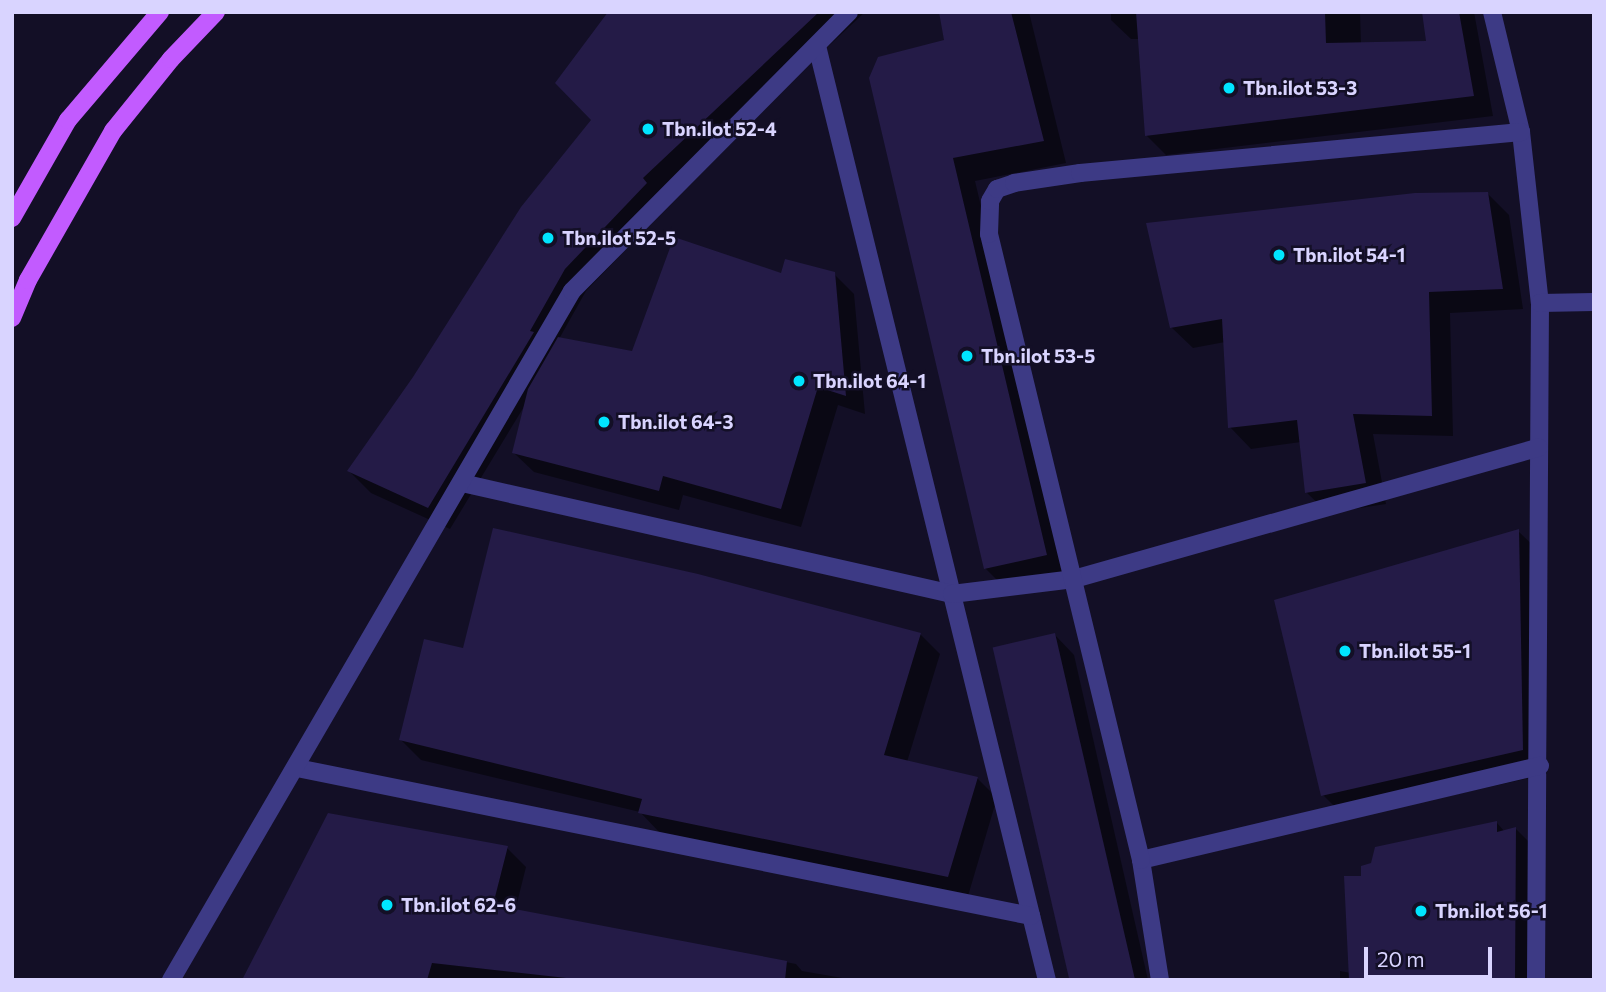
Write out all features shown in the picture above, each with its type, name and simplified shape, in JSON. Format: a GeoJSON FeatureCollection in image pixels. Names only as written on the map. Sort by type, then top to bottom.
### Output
{"type":"FeatureCollection","features":[{"type":"Feature","properties":{"kind":"main road"},"geometry":{"type":"LineString","coordinates":[[12,218],[68,120],[160,12]]}},
{"type":"Feature","properties":{"kind":"main road"},"geometry":{"type":"LineString","coordinates":[[12,318],[28,280],[113,131],[171,59],[216,12]]}},
{"type":"Feature","properties":{"kind":"street"},"geometry":{"type":"LineString","coordinates":[[172,980],[572,291],[849,12]]}},
{"type":"Feature","properties":{"kind":"street"},"geometry":{"type":"LineString","coordinates":[[1492,12],[1521,132],[1540,303],[1540,766],[1536,980]]}},
{"type":"Feature","properties":{"kind":"street"},"geometry":{"type":"LineString","coordinates":[[817,46],[1047,980]]}},
{"type":"Feature","properties":{"kind":"street"},"geometry":{"type":"LineString","coordinates":[[1160,980],[1141,860],[989,234],[986,212],[997,189],[1080,173],[1521,132]]}},
{"type":"Feature","properties":{"kind":"street"},"geometry":{"type":"LineString","coordinates":[[1540,303],[1594,302]]}},
{"type":"Feature","properties":{"kind":"street"},"geometry":{"type":"LineString","coordinates":[[462,482],[952,594],[1074,579],[1539,447]]}},
{"type":"Feature","properties":{"kind":"street"},"geometry":{"type":"LineString","coordinates":[[1141,860],[1540,766]]}},
{"type":"Feature","properties":{"kind":"street"},"geometry":{"type":"LineString","coordinates":[[297,768],[1031,916]]}},
{"type":"Feature","properties":{"kind":"building"},"geometry":{"type":"Polygon","coordinates":[[[608,12],[819,12],[643,178],[647,183],[565,269],[530,331],[534,332],[428,508],[347,471],[413,377],[521,207],[591,120],[555,83],[608,12]]]}},
{"type":"Feature","properties":{"kind":"building","name":"Tbn.ilot 53-5"},"geometry":{"type":"Polygon","coordinates":[[[939,12],[1011,12],[1044,141],[953,158],[1047,555],[984,569],[869,78],[878,57],[944,40],[939,12]]]}},
{"type":"Feature","properties":{"kind":"building"},"geometry":{"type":"Polygon","coordinates":[[[1136,12],[1325,12],[1326,43],[1426,41],[1422,12],[1459,12],[1474,96],[1145,136],[1136,12]]]}},
{"type":"Feature","properties":{"kind":"building"},"geometry":{"type":"Polygon","coordinates":[[[1488,192],[1503,289],[1429,292],[1432,416],[1353,414],[1366,483],[1305,493],[1297,420],[1228,428],[1222,319],[1170,328],[1146,223],[1415,193],[1488,192]]]}},
{"type":"Feature","properties":{"kind":"building"},"geometry":{"type":"Polygon","coordinates":[[[674,237],[781,273],[785,259],[835,272],[846,396],[818,387],[781,509],[663,476],[659,491],[512,453],[528,389],[558,337],[632,351],[674,237]]]}},
{"type":"Feature","properties":{"kind":"building"},"geometry":{"type":"Polygon","coordinates":[[[493,528],[698,574],[921,633],[884,755],[978,777],[948,877],[638,813],[642,799],[399,740],[424,639],[463,648],[493,528]]]}},
{"type":"Feature","properties":{"kind":"building","name":"Tbn.ilot 55-1"},"geometry":{"type":"Polygon","coordinates":[[[1519,529],[1523,750],[1321,796],[1274,600],[1519,529]]]}},
{"type":"Feature","properties":{"kind":"building"},"geometry":{"type":"Polygon","coordinates":[[[1055,633],[1135,980],[1069,980],[993,647],[1055,633]]]}},
{"type":"Feature","properties":{"kind":"building","name":"Tbn.ilot 62-6"},"geometry":{"type":"Polygon","coordinates":[[[328,813],[508,846],[493,905],[787,961],[785,980],[584,980],[432,963],[427,980],[242,980],[328,813]]]}},
{"type":"Feature","properties":{"kind":"building","name":"Tbn.ilot 56-1"},"geometry":{"type":"Polygon","coordinates":[[[1497,821],[1497,832],[1516,827],[1515,980],[1349,980],[1344,876],[1361,876],[1361,866],[1371,863],[1375,847],[1497,821]]]}},
{"type":"Feature","properties":{"kind":"place","name":"Tbn.ilot 53-3"},"geometry":{"type":"Point","coordinates":[1229,88]}},
{"type":"Feature","properties":{"kind":"place","name":"Tbn.ilot 52-4"},"geometry":{"type":"Point","coordinates":[648,129]}},
{"type":"Feature","properties":{"kind":"place","name":"Tbn.ilot 52-5"},"geometry":{"type":"Point","coordinates":[548,238]}},
{"type":"Feature","properties":{"kind":"place","name":"Tbn.ilot 54-1"},"geometry":{"type":"Point","coordinates":[1279,255]}},
{"type":"Feature","properties":{"kind":"place","name":"Tbn.ilot 53-5"},"geometry":{"type":"Point","coordinates":[967,356]}},
{"type":"Feature","properties":{"kind":"place","name":"Tbn.ilot 64-1"},"geometry":{"type":"Point","coordinates":[799,381]}},
{"type":"Feature","properties":{"kind":"place","name":"Tbn.ilot 64-3"},"geometry":{"type":"Point","coordinates":[604,422]}},
{"type":"Feature","properties":{"kind":"place","name":"Tbn.ilot 55-1"},"geometry":{"type":"Point","coordinates":[1345,651]}},
{"type":"Feature","properties":{"kind":"place","name":"Tbn.ilot 62-6"},"geometry":{"type":"Point","coordinates":[387,905]}},
{"type":"Feature","properties":{"kind":"place","name":"Tbn.ilot 56-1"},"geometry":{"type":"Point","coordinates":[1421,911]}}]}
